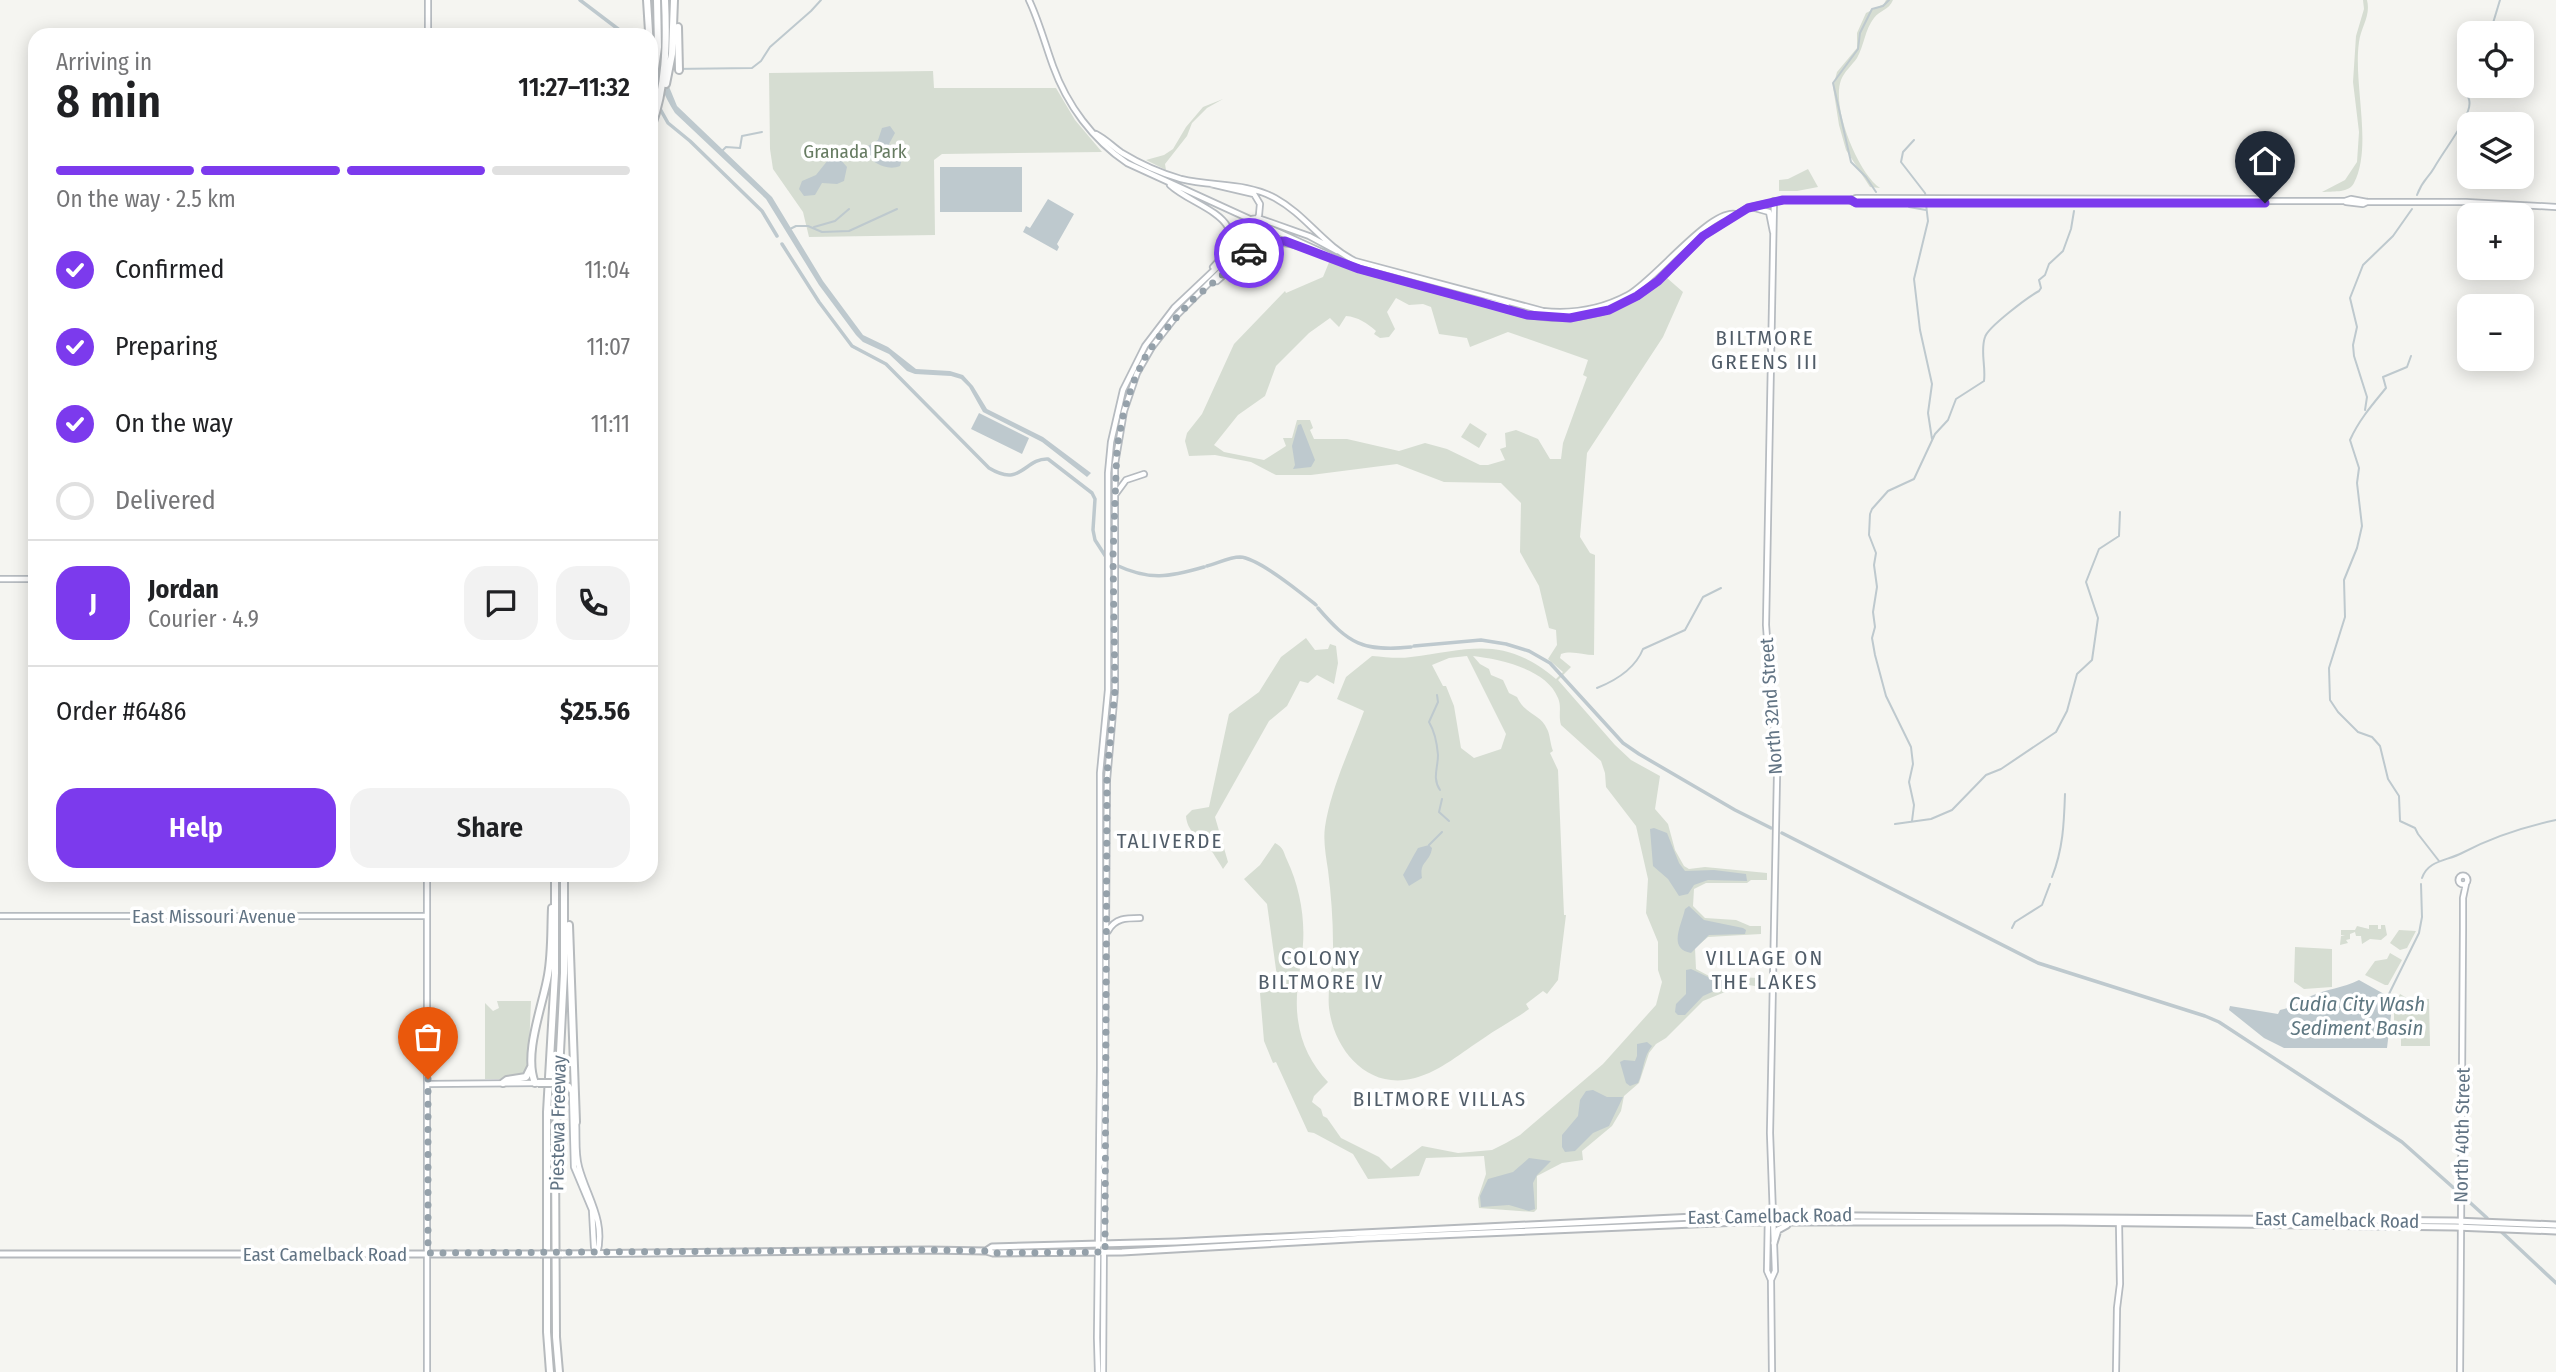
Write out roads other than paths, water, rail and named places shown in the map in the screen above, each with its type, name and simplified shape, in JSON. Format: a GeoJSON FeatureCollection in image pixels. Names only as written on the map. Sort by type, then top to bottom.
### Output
{"type":"FeatureCollection","features":[{"type":"Feature","properties":{"kind":"highway"},"geometry":{"type":"LineString","coordinates":[[648,0],[650,28]]}},
{"type":"Feature","properties":{"kind":"highway"},"geometry":{"type":"LineString","coordinates":[[657,0],[658,28]]}},
{"type":"Feature","properties":{"kind":"highway"},"geometry":{"type":"LineString","coordinates":[[665,0],[668,60]]}},
{"type":"Feature","properties":{"kind":"highway"},"geometry":{"type":"LineString","coordinates":[[658,106],[664,93],[676,0]]}},
{"type":"Feature","properties":{"kind":"highway"},"geometry":{"type":"LineString","coordinates":[[676,0],[679,70]]}},
{"type":"Feature","properties":{"kind":"highway"},"geometry":{"type":"LineString","coordinates":[[553,882],[549,973],[535,1032],[532,1066],[537,1083],[565,1082],[576,1073]]}},
{"type":"Feature","properties":{"kind":"highway","name":"Piestewa Freeway"},"geometry":{"type":"LineString","coordinates":[[550,1372],[547,1332],[547,1136],[556,963],[553,882]]}},
{"type":"Feature","properties":{"kind":"highway","name":"Piestewa Freeway"},"geometry":{"type":"LineString","coordinates":[[559,1372],[556,1337],[555,1151],[564,973],[564,882]]}},
{"type":"Feature","properties":{"kind":"highway"},"geometry":{"type":"LineString","coordinates":[[564,896],[568,903],[576,1122]]}},
{"type":"Feature","properties":{"kind":"highway"},"geometry":{"type":"LineString","coordinates":[[503,1083],[526,1077],[532,1066]]}},
{"type":"Feature","properties":{"kind":"main road"},"geometry":{"type":"LineString","coordinates":[[428,0],[428,28]]}},
{"type":"Feature","properties":{"kind":"main road"},"geometry":{"type":"LineString","coordinates":[[1029,0],[1059,82],[1076,113],[1106,147],[1127,163],[1359,269],[1480,302],[1489,301],[1545,318],[1570,318],[1602,312],[1623,304],[1646,291],[1703,236],[1736,214],[1774,201],[1851,200],[1856,203],[2265,199],[2363,204],[2416,202],[2556,207]]}},
{"type":"Feature","properties":{"kind":"main road"},"geometry":{"type":"LineString","coordinates":[[1095,134],[1128,156],[1156,170],[1182,179],[1254,194],[1260,204],[1234,258],[1163,331],[1143,361]]}},
{"type":"Feature","properties":{"kind":"main road"},"geometry":{"type":"LineString","coordinates":[[1167,183],[1216,212],[1226,224],[1227,249],[1206,278]]}},
{"type":"Feature","properties":{"kind":"main road"},"geometry":{"type":"LineString","coordinates":[[1211,184],[1244,187],[1276,199],[1296,213],[1337,251]]}},
{"type":"Feature","properties":{"kind":"main road","name":"North 32nd Street"},"geometry":{"type":"LineString","coordinates":[[1771,1280],[1775,1271],[1770,1133],[1776,752],[1766,634],[1774,201]]}},
{"type":"Feature","properties":{"kind":"main road"},"geometry":{"type":"LineString","coordinates":[[1751,207],[1769,212],[1770,227],[1774,235]]}},
{"type":"Feature","properties":{"kind":"main road"},"geometry":{"type":"LineString","coordinates":[[1511,307],[1553,312],[1578,311],[1629,295],[1654,276],[1699,232],[1727,214],[1736,214]]}},
{"type":"Feature","properties":{"kind":"main road"},"geometry":{"type":"LineString","coordinates":[[1254,220],[1309,236],[1361,263],[1481,296],[1502,305]]}},
{"type":"Feature","properties":{"kind":"main road"},"geometry":{"type":"LineString","coordinates":[[1101,1372],[1097,1346],[1100,824],[1101,767],[1108,696],[1111,566],[1108,466],[1114,422],[1130,374],[1169,314],[1235,248],[1254,220]]}},
{"type":"Feature","properties":{"kind":"main road"},"geometry":{"type":"LineString","coordinates":[[1202,291],[1254,250],[1269,242],[1289,242],[1333,258]]}},
{"type":"Feature","properties":{"kind":"main road"},"geometry":{"type":"LineString","coordinates":[[1422,286],[1472,297],[1481,296]]}},
{"type":"Feature","properties":{"kind":"main road"},"geometry":{"type":"LineString","coordinates":[[1111,554],[1119,430],[1126,403],[1154,334],[1163,331]]}},
{"type":"Feature","properties":{"kind":"main road"},"geometry":{"type":"LineString","coordinates":[[1115,496],[1125,480],[1144,474]]}},
{"type":"Feature","properties":{"kind":"main road"},"geometry":{"type":"LineString","coordinates":[[1101,1372],[1105,1252],[1107,774],[1115,690],[1111,566]]}},
{"type":"Feature","properties":{"kind":"main road"},"geometry":{"type":"LineString","coordinates":[[0,579],[28,579]]}},
{"type":"Feature","properties":{"kind":"main road"},"geometry":{"type":"LineString","coordinates":[[1100,824],[1106,824]]}},
{"type":"Feature","properties":{"kind":"main road"},"geometry":{"type":"LineString","coordinates":[[427,882],[427,1372]]}},
{"type":"Feature","properties":{"kind":"main road","name":"North 40th Street"},"geometry":{"type":"LineString","coordinates":[[2460,1372],[2463,884]]}},
{"type":"Feature","properties":{"kind":"main road","name":"East Missouri Avenue"},"geometry":{"type":"LineString","coordinates":[[0,916],[427,916]]}},
{"type":"Feature","properties":{"kind":"main road"},"geometry":{"type":"LineString","coordinates":[[1106,935],[1111,926],[1119,920],[1140,918]]}},
{"type":"Feature","properties":{"kind":"main road"},"geometry":{"type":"LineString","coordinates":[[565,1082],[574,1087],[579,1166],[597,1213],[597,1254]]}},
{"type":"Feature","properties":{"kind":"main road"},"geometry":{"type":"LineString","coordinates":[[565,1082],[572,1092],[574,1167],[592,1210],[594,1247],[597,1254]]}},
{"type":"Feature","properties":{"kind":"main road"},"geometry":{"type":"LineString","coordinates":[[428,1084],[537,1083]]}},
{"type":"Feature","properties":{"kind":"main road"},"geometry":{"type":"LineString","coordinates":[[1105,1114],[1098,1168],[1105,1183]]}},
{"type":"Feature","properties":{"kind":"main road","name":"North 32nd Street"},"geometry":{"type":"LineString","coordinates":[[1771,1213],[1767,1222],[1767,1271],[1771,1280],[1772,1372]]}},
{"type":"Feature","properties":{"kind":"main road","name":"East Camelback Road"},"geometry":{"type":"LineString","coordinates":[[1098,1248],[1105,1252],[1160,1250],[1207,1243],[1713,1219],[1771,1213],[2556,1225]]}},
{"type":"Feature","properties":{"kind":"main road"},"geometry":{"type":"LineString","coordinates":[[1807,1215],[1807,1223]]}},
{"type":"Feature","properties":{"kind":"main road"},"geometry":{"type":"LineString","coordinates":[[1884,1215],[1884,1223]]}},
{"type":"Feature","properties":{"kind":"main road","name":"East Camelback Road"},"geometry":{"type":"LineString","coordinates":[[1713,1219],[1774,1223],[2032,1219]]}},
{"type":"Feature","properties":{"kind":"main road"},"geometry":{"type":"LineString","coordinates":[[2116,1372],[2120,1276],[2119,1220]]}},
{"type":"Feature","properties":{"kind":"main road","name":"East Camelback Road"},"geometry":{"type":"LineString","coordinates":[[2461,1224],[2485,1222],[2504,1229],[2556,1231]]}},
{"type":"Feature","properties":{"kind":"main road"},"geometry":{"type":"LineString","coordinates":[[1774,1244],[1780,1228],[1794,1223]]}},
{"type":"Feature","properties":{"kind":"main road"},"geometry":{"type":"LineString","coordinates":[[1160,1250],[1178,1242]]}},
{"type":"Feature","properties":{"kind":"main road","name":"East Camelback Road"},"geometry":{"type":"LineString","coordinates":[[0,1254],[986,1251],[992,1247],[1098,1248],[1105,1245],[1178,1242],[1196,1244]]}},
{"type":"Feature","properties":{"kind":"main road"},"geometry":{"type":"LineString","coordinates":[[1097,1331],[1104,1315]]}},
{"type":"Feature","properties":{"kind":"main road"},"geometry":{"type":"LineString","coordinates":[[1097,1346],[1104,1325]]}},
{"type":"Feature","properties":{"kind":"water"},"geometry":{"type":"Polygon","coordinates":[[[658,60],[677,106],[772,197],[823,281],[863,335],[888,347],[916,369],[950,371],[963,375],[987,409],[1043,437],[1091,473],[1087,477],[1042,442],[983,412],[969,387],[961,379],[907,371],[889,354],[863,342],[819,285],[766,199],[675,113],[658,80],[658,60]]]}},
{"type":"Feature","properties":{"kind":"water"},"geometry":{"type":"Polygon","coordinates":[[[890,126],[895,133],[888,149],[902,159],[900,166],[891,168],[881,166],[866,153],[868,146],[878,140],[882,128],[890,126]]]}},
{"type":"Feature","properties":{"kind":"water"},"geometry":{"type":"Polygon","coordinates":[[[840,159],[847,167],[844,181],[837,184],[822,183],[815,195],[804,196],[799,189],[802,181],[816,175],[828,160],[840,159]]]}},
{"type":"Feature","properties":{"kind":"water"},"geometry":{"type":"Polygon","coordinates":[[[940,167],[1022,167],[1022,212],[940,212],[940,167]]]}},
{"type":"Feature","properties":{"kind":"water"},"geometry":{"type":"Polygon","coordinates":[[[1048,199],[1074,214],[1057,244],[1057,251],[1023,232],[1026,226],[1030,228],[1048,199]]]}},
{"type":"Feature","properties":{"kind":"water"},"geometry":{"type":"Polygon","coordinates":[[[979,413],[1029,438],[1022,454],[971,429],[979,413]]]}},
{"type":"Feature","properties":{"kind":"water"},"geometry":{"type":"Polygon","coordinates":[[[1301,424],[1315,460],[1311,467],[1293,469],[1295,465],[1292,446],[1298,425],[1301,424]]]}},
{"type":"Feature","properties":{"kind":"water"},"geometry":{"type":"Polygon","coordinates":[[[1650,829],[1667,833],[1685,871],[1714,870],[1746,874],[1747,881],[1708,880],[1694,885],[1688,894],[1679,896],[1668,879],[1653,866],[1650,829]]]}},
{"type":"Feature","properties":{"kind":"water"},"geometry":{"type":"Polygon","coordinates":[[[1429,845],[1432,848],[1422,868],[1422,878],[1409,886],[1403,875],[1418,848],[1429,845]]]}},
{"type":"Feature","properties":{"kind":"water"},"geometry":{"type":"Polygon","coordinates":[[[1689,906],[1704,920],[1743,928],[1746,930],[1745,934],[1709,935],[1691,953],[1684,951],[1680,947],[1678,935],[1685,909],[1689,906]]]}},
{"type":"Feature","properties":{"kind":"water"},"geometry":{"type":"Polygon","coordinates":[[[1691,969],[1708,977],[1743,977],[1745,984],[1721,988],[1703,996],[1685,1015],[1678,1015],[1675,1012],[1676,1004],[1686,994],[1686,970],[1691,969]]]}},
{"type":"Feature","properties":{"kind":"water","name":"Cudia City Wash Sediment Basin"},"geometry":{"type":"Polygon","coordinates":[[[2359,980],[2393,999],[2387,1048],[2284,1048],[2264,1038],[2229,1010],[2230,1006],[2278,1014],[2280,1010],[2311,996],[2359,980]]]}},
{"type":"Feature","properties":{"kind":"water"},"geometry":{"type":"Polygon","coordinates":[[[1647,1042],[1652,1046],[1640,1078],[1638,1083],[1630,1086],[1626,1083],[1620,1062],[1635,1061],[1637,1044],[1647,1042]]]}},
{"type":"Feature","properties":{"kind":"water"},"geometry":{"type":"Polygon","coordinates":[[[1593,1090],[1607,1097],[1623,1097],[1609,1126],[1593,1133],[1575,1151],[1565,1152],[1562,1135],[1578,1116],[1580,1100],[1586,1091],[1593,1090]]]}},
{"type":"Feature","properties":{"kind":"water"},"geometry":{"type":"Polygon","coordinates":[[[1529,1158],[1551,1161],[1533,1183],[1535,1209],[1529,1211],[1509,1205],[1481,1207],[1480,1196],[1488,1179],[1513,1172],[1529,1158]]]}},
{"type":"Feature","properties":{"kind":"waterway"},"geometry":{"type":"LineString","coordinates":[[580,0],[617,28]]}},
{"type":"Feature","properties":{"kind":"waterway"},"geometry":{"type":"LineString","coordinates":[[673,69],[752,68],[761,61],[770,47],[821,0]]}},
{"type":"Feature","properties":{"kind":"waterway"},"geometry":{"type":"LineString","coordinates":[[1876,192],[1851,162],[1833,83],[1858,49],[1860,33],[1872,9],[1883,6],[1889,0]]}},
{"type":"Feature","properties":{"kind":"waterway"},"geometry":{"type":"LineString","coordinates":[[2494,21],[2500,0]]}},
{"type":"Feature","properties":{"kind":"waterway"},"geometry":{"type":"LineString","coordinates":[[2417,195],[2457,133],[2468,111],[2469,98]]}},
{"type":"Feature","properties":{"kind":"waterway"},"geometry":{"type":"LineString","coordinates":[[659,107],[668,123],[762,211],[777,236]]}},
{"type":"Feature","properties":{"kind":"waterway"},"geometry":{"type":"LineString","coordinates":[[723,150],[726,147],[740,148],[742,136],[762,132]]}},
{"type":"Feature","properties":{"kind":"waterway"},"geometry":{"type":"LineString","coordinates":[[1914,140],[1903,152],[1901,162],[1926,198]]}},
{"type":"Feature","properties":{"kind":"waterway"},"geometry":{"type":"LineString","coordinates":[[845,160],[866,153]]}},
{"type":"Feature","properties":{"kind":"waterway"},"geometry":{"type":"LineString","coordinates":[[1926,204],[1928,221],[1914,279],[1920,330],[1932,384],[1928,413],[1932,439]]}},
{"type":"Feature","properties":{"kind":"waterway"},"geometry":{"type":"LineString","coordinates":[[1909,207],[1926,210]]}},
{"type":"Feature","properties":{"kind":"waterway"},"geometry":{"type":"LineString","coordinates":[[814,227],[835,221],[849,209]]}},
{"type":"Feature","properties":{"kind":"waterway"},"geometry":{"type":"LineString","coordinates":[[790,229],[808,226],[822,232],[849,231],[897,209]]}},
{"type":"Feature","properties":{"kind":"waterway"},"geometry":{"type":"LineString","coordinates":[[2365,410],[2367,397],[2354,356],[2353,345],[2357,327],[2350,298],[2363,265],[2393,236],[2412,209]]}},
{"type":"Feature","properties":{"kind":"waterway"},"geometry":{"type":"LineString","coordinates":[[1912,821],[1914,805],[1909,782],[1913,764],[1911,747],[1886,696],[1872,638],[1877,587],[1874,565],[1876,553],[1869,535],[1870,514],[1888,491],[1914,479],[1935,434],[1948,420],[1956,399],[1984,381],[1985,337],[2001,320],[2039,291],[2039,280],[2045,275],[2049,264],[2063,251],[2074,211]]}},
{"type":"Feature","properties":{"kind":"waterway"},"geometry":{"type":"LineString","coordinates":[[782,244],[819,302],[852,346],[886,364],[989,468],[1000,473],[1016,474],[1033,463],[1048,459],[1092,493],[1095,499],[1095,540],[1106,557]]}},
{"type":"Feature","properties":{"kind":"waterway"},"geometry":{"type":"LineString","coordinates":[[2411,356],[2407,367],[2383,377],[2386,388],[2350,440],[2359,468],[2357,483],[2362,526],[2357,548],[2344,580],[2345,617],[2329,668],[2330,700],[2358,732],[2372,737],[2380,746],[2388,779],[2399,796],[2400,821],[2415,828],[2439,861]]}},
{"type":"Feature","properties":{"kind":"waterway"},"geometry":{"type":"LineString","coordinates":[[1895,824],[1931,819],[1952,810],[1986,775],[2001,769],[2056,732],[2067,711],[2077,674],[2092,660],[2098,618],[2086,582],[2099,549],[2119,536],[2120,512]]}},
{"type":"Feature","properties":{"kind":"waterway"},"geometry":{"type":"LineString","coordinates":[[1207,566],[1236,557],[1248,559],[1280,577],[1316,605]]}},
{"type":"Feature","properties":{"kind":"waterway"},"geometry":{"type":"LineString","coordinates":[[1116,565],[1139,573],[1160,576],[1204,567]]}},
{"type":"Feature","properties":{"kind":"waterway"},"geometry":{"type":"LineString","coordinates":[[1597,688],[1624,673],[1643,649],[1685,630],[1703,597],[1721,588]]}},
{"type":"Feature","properties":{"kind":"waterway"},"geometry":{"type":"LineString","coordinates":[[1318,608],[1339,630],[1358,643],[1381,648],[1411,647]]}},
{"type":"Feature","properties":{"kind":"waterway"},"geometry":{"type":"LineString","coordinates":[[1414,646],[1481,640],[1529,651],[1550,663],[1623,743],[1735,810],[1771,828]]}},
{"type":"Feature","properties":{"kind":"waterway"},"geometry":{"type":"LineString","coordinates":[[1437,695],[1438,702],[1429,722],[1437,746],[1436,777],[1440,790]]}},
{"type":"Feature","properties":{"kind":"waterway"},"geometry":{"type":"LineString","coordinates":[[2052,877],[2061,846],[2065,794]]}},
{"type":"Feature","properties":{"kind":"waterway"},"geometry":{"type":"LineString","coordinates":[[1442,799],[1439,812],[1449,821]]}},
{"type":"Feature","properties":{"kind":"waterway"},"geometry":{"type":"LineString","coordinates":[[2422,878],[2429,868],[2439,862],[2485,842],[2556,820]]}},
{"type":"Feature","properties":{"kind":"waterway"},"geometry":{"type":"LineString","coordinates":[[1429,845],[1442,832]]}},
{"type":"Feature","properties":{"kind":"waterway"},"geometry":{"type":"LineString","coordinates":[[1782,833],[2038,963],[2219,1022],[2402,1142],[2456,1190]]}},
{"type":"Feature","properties":{"kind":"waterway"},"geometry":{"type":"LineString","coordinates":[[2012,928],[2015,922],[2042,905],[2050,884]]}},
{"type":"Feature","properties":{"kind":"waterway"},"geometry":{"type":"LineString","coordinates":[[2387,998],[2419,933],[2422,917],[2421,884]]}},
{"type":"Feature","properties":{"kind":"waterway"},"geometry":{"type":"LineString","coordinates":[[2465,1198],[2487,1218]]}},
{"type":"Feature","properties":{"kind":"waterway"},"geometry":{"type":"LineString","coordinates":[[2491,1222],[2556,1283]]}},
{"type":"Feature","properties":{"kind":"district","name":"BILTMORE GREENS III"},"geometry":{"type":"Point","coordinates":[1765,350]}},
{"type":"Feature","properties":{"kind":"district","name":"TALIVERDE"},"geometry":{"type":"Point","coordinates":[1170,841]}},
{"type":"Feature","properties":{"kind":"district","name":"COLONY BILTMORE IV"},"geometry":{"type":"Point","coordinates":[1321,970]}},
{"type":"Feature","properties":{"kind":"district","name":"VILLAGE ON THE LAKES"},"geometry":{"type":"Point","coordinates":[1765,970]}},
{"type":"Feature","properties":{"kind":"district","name":"BILTMORE VILLAS"},"geometry":{"type":"Point","coordinates":[1440,1099]}},
{"type":"Feature","properties":{"kind":"park label","name":"Granada Park"},"geometry":{"type":"Point","coordinates":[855,151]}}]}
